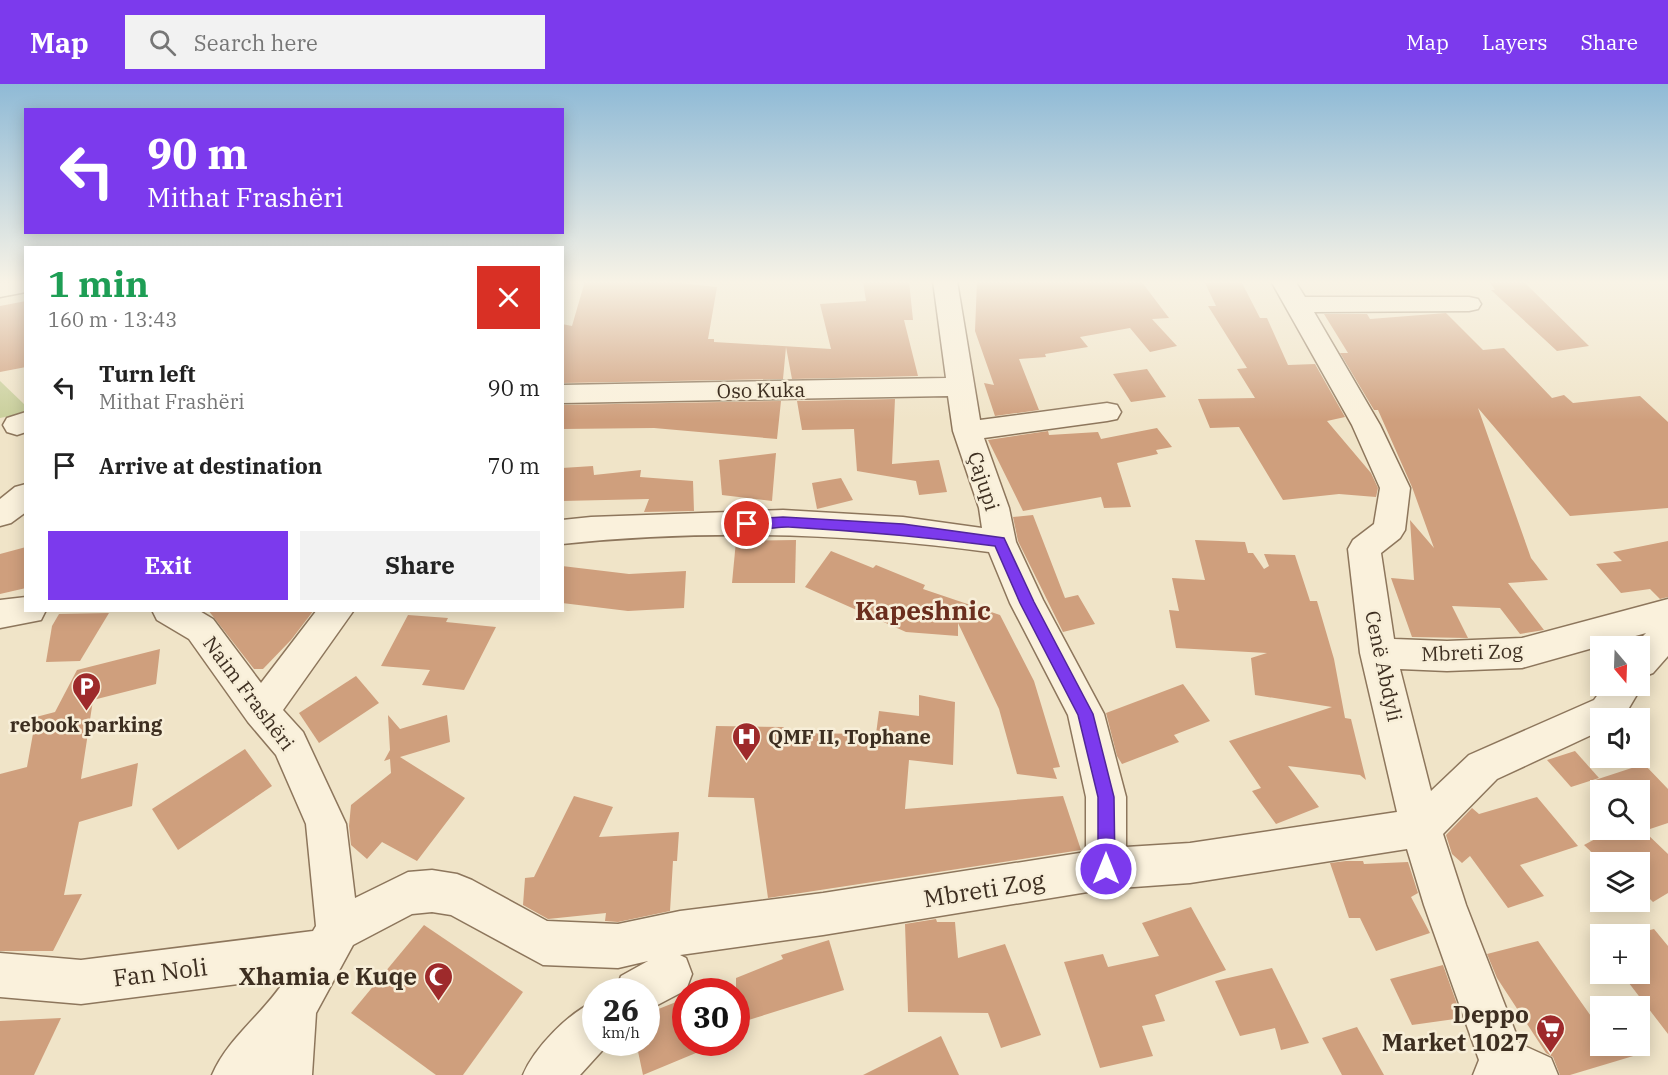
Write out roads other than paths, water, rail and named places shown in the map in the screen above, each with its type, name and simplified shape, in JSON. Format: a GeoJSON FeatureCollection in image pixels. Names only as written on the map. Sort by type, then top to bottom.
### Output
{"type":"FeatureCollection","features":[{"type":"Feature","properties":{"kind":"street","name":"Çajupi"},"geometry":{"type":"LineString","coordinates":[[951,327],[967,431],[994,508],[1000,542],[1027,603],[1086,714],[1106,797],[1106,869]]}},
{"type":"Feature","properties":{"kind":"street","name":"Cenë Abdyli"},"geometry":{"type":"LineString","coordinates":[[1310,327],[1366,425],[1395,488],[1389,530],[1364,549],[1378,653],[1421,828],[1445,905],[1511,1070]]}},
{"type":"Feature","properties":{"kind":"street","name":"Oso Kuka"},"geometry":{"type":"LineString","coordinates":[[564,394],[959,387]]}},
{"type":"Feature","properties":{"kind":"street","name":"Çajupi"},"geometry":{"type":"LineString","coordinates":[[967,431],[1107,412]]}},
{"type":"Feature","properties":{"kind":"street"},"geometry":{"type":"LineString","coordinates":[[0,515],[24,497]]}},
{"type":"Feature","properties":{"kind":"street"},"geometry":{"type":"LineString","coordinates":[[564,532],[783,522],[903,529],[1000,542]]}},
{"type":"Feature","properties":{"kind":"street"},"geometry":{"type":"LineString","coordinates":[[0,614],[24,611]]}},
{"type":"Feature","properties":{"kind":"street","name":"Naim Frashëri"},"geometry":{"type":"LineString","coordinates":[[172,612],[201,629],[261,711],[290,744],[326,824],[332,940]]}},
{"type":"Feature","properties":{"kind":"street"},"geometry":{"type":"LineString","coordinates":[[261,711],[335,612]]}},
{"type":"Feature","properties":{"kind":"street","name":"Mbreti Zog"},"geometry":{"type":"LineString","coordinates":[[1378,653],[1447,656],[1522,653],[1668,613]]}},
{"type":"Feature","properties":{"kind":"street"},"geometry":{"type":"LineString","coordinates":[[1650,659],[1668,632]]}},
{"type":"Feature","properties":{"kind":"street"},"geometry":{"type":"LineString","coordinates":[[1421,828],[1483,767],[1607,711],[1620,696]]}},
{"type":"Feature","properties":{"kind":"street","name":"Mbreti Zog"},"geometry":{"type":"LineString","coordinates":[[332,940],[408,893],[432,891],[457,895],[543,943],[618,946],[680,933],[823,914],[1106,869],[1190,863],[1421,828]]}},
{"type":"Feature","properties":{"kind":"street"},"geometry":{"type":"LineString","coordinates":[[236,1075],[294,1008],[332,940]]}},
{"type":"Feature","properties":{"kind":"street","name":"Fan Noli"},"geometry":{"type":"LineString","coordinates":[[0,975],[81,982],[332,940]]}},
{"type":"Feature","properties":{"kind":"street"},"geometry":{"type":"LineString","coordinates":[[288,1075],[294,1008]]}},
{"type":"Feature","properties":{"kind":"street"},"geometry":{"type":"LineString","coordinates":[[547,1075],[582,1039]]}},
{"type":"Feature","properties":{"kind":"place","name":"rebook parking"},"geometry":{"type":"Point","coordinates":[86,712]}},
{"type":"Feature","properties":{"kind":"place","name":"QMF II, Tophane"},"geometry":{"type":"Point","coordinates":[747,762]}},
{"type":"Feature","properties":{"kind":"place","name":"Xhamia e Kuqe"},"geometry":{"type":"Point","coordinates":[438,1002]}},
{"type":"Feature","properties":{"kind":"place","name":"Deppo Market 1027"},"geometry":{"type":"Point","coordinates":[1550,1054]}},
{"type":"Feature","properties":{"kind":"district","name":"Kapeshnic"},"geometry":{"type":"Point","coordinates":[923,610]}}]}
